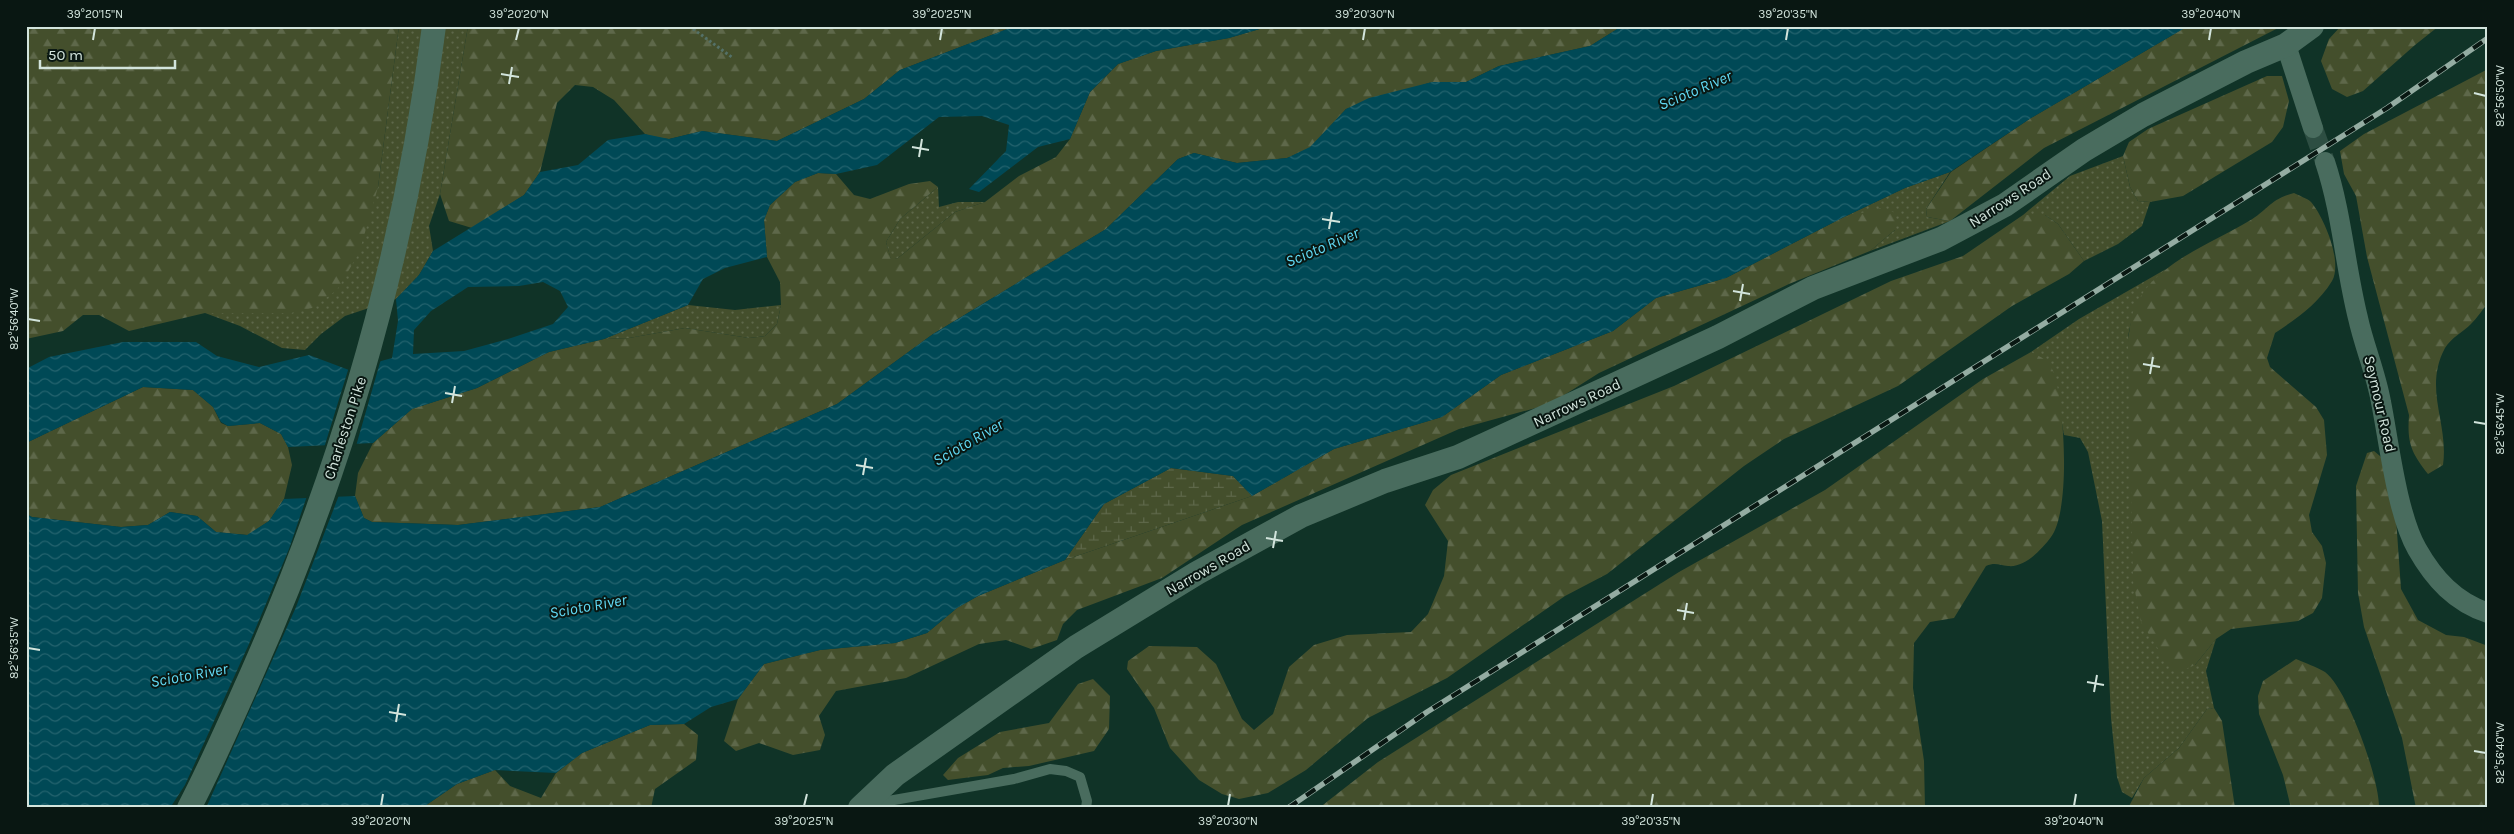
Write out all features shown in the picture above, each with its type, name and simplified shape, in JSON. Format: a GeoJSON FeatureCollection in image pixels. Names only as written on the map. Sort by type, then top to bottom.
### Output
{"type":"FeatureCollection","features":[{"type":"Feature","properties":{"kind":"street","name":"Charleston Pike"},"geometry":{"type":"LineString","coordinates":[[188,808],[270,633],[304,548],[336,457],[383,298],[417,132],[434,26]]}},
{"type":"Feature","properties":{"kind":"street","name":"Narrows Road"},"geometry":{"type":"LineString","coordinates":[[861,807],[895,774],[1076,647],[1197,573],[1300,516],[1385,481],[1458,457],[1718,337],[1813,288],[1941,239],[2005,205],[2084,150],[2143,116],[2246,62],[2286,45],[2312,26]]}},
{"type":"Feature","properties":{"kind":"street"},"geometry":{"type":"LineString","coordinates":[[2286,45],[2314,128]]}},
{"type":"Feature","properties":{"kind":"street","name":"Seymour Road"},"geometry":{"type":"LineString","coordinates":[[2326,162],[2335,193],[2358,318],[2379,388],[2398,487],[2416,547],[2436,578],[2453,595],[2475,609],[2488,614]]}},
{"type":"Feature","properties":{"kind":"lane"},"geometry":{"type":"LineString","coordinates":[[861,807],[1014,779],[1050,769],[1066,771],[1080,777],[1087,802],[1086,808]]}},
{"type":"Feature","properties":{"kind":"path"},"geometry":{"type":"LineString","coordinates":[[689,26],[733,58]]}},
{"type":"Feature","properties":{"kind":"green space"},"geometry":{"type":"Polygon","coordinates":[[[26,26],[399,26],[378,187],[359,253],[337,290],[312,308],[291,313],[205,313],[129,331],[99,315],[83,315],[63,331],[26,339],[26,26]]]}},
{"type":"Feature","properties":{"kind":"green space"},"geometry":{"type":"Polygon","coordinates":[[[399,26],[468,26],[440,194],[429,226],[433,251],[419,275],[396,299],[345,316],[321,334],[305,350],[282,348],[240,326],[205,313],[291,313],[378,187],[399,26]]]}},
{"type":"Feature","properties":{"kind":"green space"},"geometry":{"type":"Polygon","coordinates":[[[468,26],[1015,26],[900,70],[864,99],[777,141],[702,131],[669,139],[653,137],[645,134],[614,100],[593,87],[575,85],[557,103],[540,172],[524,195],[472,228],[449,221],[440,194],[468,26]]]}},
{"type":"Feature","properties":{"kind":"green space"},"geometry":{"type":"Polygon","coordinates":[[[1270,26],[1622,26],[1590,46],[1499,66],[1466,82],[1432,82],[1346,109],[1310,148],[1287,158],[1237,163],[1194,153],[1178,159],[1106,229],[933,334],[837,404],[600,507],[458,525],[372,522],[364,518],[355,496],[358,473],[373,443],[412,409],[477,388],[549,352],[604,339],[629,338],[685,328],[749,338],[765,336],[777,324],[781,305],[780,282],[767,257],[764,220],[770,205],[795,182],[818,173],[836,174],[854,195],[870,199],[909,184],[930,181],[938,187],[900,219],[886,242],[891,259],[898,258],[955,212],[985,202],[1019,176],[1056,157],[1070,139],[1090,92],[1118,64],[1156,51],[1229,38],[1270,26]]]}},
{"type":"Feature","properties":{"kind":"green space"},"geometry":{"type":"Polygon","coordinates":[[[2188,26],[2282,26],[2044,148],[1950,221],[1927,217],[1926,209],[1951,172],[2031,118],[2188,26]]]}},
{"type":"Feature","properties":{"kind":"green space"},"geometry":{"type":"Polygon","coordinates":[[[2341,26],[2439,26],[2363,91],[2347,97],[2332,89],[2321,61],[2329,39],[2341,26]]]}},
{"type":"Feature","properties":{"kind":"green space"},"geometry":{"type":"Polygon","coordinates":[[[2488,69],[2488,303],[2471,324],[2448,344],[2439,363],[2436,392],[2443,435],[2443,465],[2428,474],[2411,447],[2409,415],[2367,257],[2356,196],[2344,174],[2340,151],[2364,134],[2488,69]]]}},
{"type":"Feature","properties":{"kind":"green space"},"geometry":{"type":"Polygon","coordinates":[[[2267,76],[2282,76],[2289,101],[2283,127],[2272,142],[2183,196],[2150,202],[2138,201],[2130,187],[2123,156],[2129,142],[2148,129],[2267,76]]]}},
{"type":"Feature","properties":{"kind":"green space"},"geometry":{"type":"Polygon","coordinates":[[[2123,156],[2130,187],[2138,201],[2150,202],[2142,226],[2118,244],[2084,261],[2058,224],[2045,215],[2023,215],[2070,176],[2123,156]]]}},
{"type":"Feature","properties":{"kind":"green space"},"geometry":{"type":"Polygon","coordinates":[[[1950,172],[1926,209],[1927,217],[1950,221],[1870,251],[1895,230],[1842,218],[1905,188],[1950,172]]]}},
{"type":"Feature","properties":{"kind":"green space"},"geometry":{"type":"Polygon","coordinates":[[[938,187],[939,207],[958,202],[985,202],[955,212],[898,258],[891,260],[886,242],[900,219],[938,187]]]}},
{"type":"Feature","properties":{"kind":"green space"},"geometry":{"type":"Polygon","coordinates":[[[2294,193],[2311,202],[2321,218],[2331,240],[2334,252],[2335,273],[2332,281],[2313,304],[2275,333],[2267,358],[2270,367],[2316,407],[2324,420],[2327,455],[2309,515],[2312,532],[2322,546],[2326,563],[2322,598],[2313,613],[2298,621],[2231,629],[2216,639],[2195,665],[2179,672],[2171,669],[2141,622],[2133,581],[2128,338],[2131,318],[2140,298],[2151,283],[2165,270],[2198,249],[2249,221],[2280,198],[2294,193]]]}},
{"type":"Feature","properties":{"kind":"green space"},"geometry":{"type":"Polygon","coordinates":[[[1881,208],[1896,213],[1895,230],[1870,251],[1789,284],[1599,373],[1550,404],[1459,429],[1242,525],[1162,578],[1077,610],[1063,624],[1057,640],[1031,649],[1006,640],[979,644],[906,678],[836,691],[819,716],[825,735],[820,750],[793,755],[759,743],[736,751],[724,741],[738,699],[764,664],[820,650],[895,643],[927,633],[957,608],[978,596],[1065,560],[1252,496],[1334,449],[1442,417],[1501,375],[1613,331],[1656,298],[1726,278],[1842,218],[1881,208]]]}},
{"type":"Feature","properties":{"kind":"green space"},"geometry":{"type":"Polygon","coordinates":[[[2023,215],[2045,215],[2058,224],[2084,261],[2069,274],[2012,306],[1898,386],[1784,439],[1744,466],[1607,574],[1565,596],[1447,678],[1368,718],[1306,770],[1268,793],[1239,799],[1222,794],[1199,780],[1170,748],[1154,708],[1127,669],[1128,661],[1149,646],[1197,647],[1216,664],[1242,719],[1254,730],[1273,714],[1289,667],[1314,645],[1347,635],[1411,632],[1428,614],[1444,576],[1448,541],[1425,505],[1433,490],[1451,475],[1674,386],[1891,281],[1963,256],[2023,215]]]}},
{"type":"Feature","properties":{"kind":"green space"},"geometry":{"type":"Polygon","coordinates":[[[2166,269],[2140,300],[2133,317],[2128,338],[2195,665],[2216,639],[2206,671],[2214,708],[2207,709],[2179,748],[2144,778],[2132,798],[2122,792],[2117,777],[2111,718],[2102,521],[2088,452],[2080,438],[2064,435],[2053,372],[2031,352],[2079,319],[2166,269]]]}},
{"type":"Feature","properties":{"kind":"green space"},"geometry":{"type":"Polygon","coordinates":[[[688,305],[735,310],[781,305],[777,324],[765,336],[749,338],[685,328],[629,338],[604,339],[688,305]]]}},
{"type":"Feature","properties":{"kind":"green space"},"geometry":{"type":"Polygon","coordinates":[[[2031,352],[2044,359],[2051,367],[2061,406],[2064,481],[2057,524],[2047,542],[2027,561],[2014,566],[1995,564],[1986,566],[1954,618],[1930,622],[1914,643],[1913,688],[1924,761],[1925,808],[1319,808],[1378,762],[1679,572],[1825,490],[1983,379],[2031,352]]]}},
{"type":"Feature","properties":{"kind":"green space"},"geometry":{"type":"Polygon","coordinates":[[[143,387],[193,390],[213,407],[221,423],[228,426],[260,423],[281,434],[288,447],[292,465],[284,499],[269,521],[248,535],[216,532],[197,516],[170,512],[148,525],[121,527],[32,517],[26,514],[26,443],[143,387]]]}},
{"type":"Feature","properties":{"kind":"green space"},"geometry":{"type":"Polygon","coordinates":[[[2374,451],[2386,461],[2395,504],[2401,589],[2418,620],[2446,635],[2464,637],[2488,646],[2488,808],[2416,808],[2402,738],[2364,627],[2358,593],[2356,486],[2367,453],[2374,451]]]}},
{"type":"Feature","properties":{"kind":"green space"},"geometry":{"type":"Polygon","coordinates":[[[1171,468],[1233,476],[1252,496],[1065,560],[1104,504],[1171,468]]]}},
{"type":"Feature","properties":{"kind":"green space"},"geometry":{"type":"Polygon","coordinates":[[[2296,659],[2325,672],[2334,681],[2343,696],[2368,757],[2378,795],[2379,808],[2291,808],[2283,775],[2259,714],[2258,696],[2263,681],[2296,659]]]}},
{"type":"Feature","properties":{"kind":"green space"},"geometry":{"type":"Polygon","coordinates":[[[1093,679],[1110,696],[1109,729],[1094,751],[1029,766],[1003,768],[988,775],[948,780],[943,775],[958,758],[1000,732],[1049,723],[1078,684],[1093,679]]]}},
{"type":"Feature","properties":{"kind":"green space"},"geometry":{"type":"Polygon","coordinates":[[[2214,708],[2222,721],[2235,808],[2128,808],[2144,778],[2179,748],[2207,709],[2214,708]]]}},
{"type":"Feature","properties":{"kind":"green space"},"geometry":{"type":"Polygon","coordinates":[[[684,724],[698,735],[696,760],[655,789],[651,808],[422,808],[457,784],[495,770],[510,786],[541,798],[556,773],[582,753],[650,725],[684,724]]]}},
{"type":"Feature","properties":{"kind":"water"},"geometry":{"type":"Polygon","coordinates":[[[1015,26],[1270,26],[1229,38],[1156,51],[1118,64],[1090,92],[1070,139],[1038,147],[979,192],[969,189],[1006,151],[1009,125],[982,116],[939,117],[877,165],[836,174],[818,173],[795,182],[770,205],[764,220],[767,257],[725,268],[703,279],[688,305],[604,339],[549,352],[477,388],[412,409],[373,443],[288,447],[281,434],[260,423],[228,426],[221,422],[213,407],[193,390],[143,387],[26,443],[26,369],[49,357],[123,342],[196,342],[217,356],[259,367],[309,355],[349,370],[392,358],[398,321],[396,299],[419,275],[433,251],[524,195],[540,172],[578,165],[608,140],[645,134],[669,139],[702,131],[777,141],[864,99],[900,70],[1015,26]],[[543,282],[519,286],[468,287],[431,311],[414,330],[413,354],[464,351],[553,324],[568,307],[560,291],[543,282]]]}},
{"type":"Feature","properties":{"kind":"water","name":"Scioto River"},"geometry":{"type":"Polygon","coordinates":[[[1622,26],[2188,26],[2031,118],[1950,172],[1905,188],[1726,278],[1656,298],[1613,331],[1501,375],[1442,417],[1334,449],[1252,496],[1233,476],[1171,468],[1104,504],[1065,560],[978,596],[957,608],[927,633],[895,643],[820,650],[764,664],[738,699],[711,707],[684,724],[650,725],[582,753],[556,773],[495,770],[457,784],[422,808],[247,808],[237,805],[179,808],[26,808],[26,514],[32,517],[121,527],[148,525],[170,512],[197,516],[216,532],[247,535],[269,521],[284,499],[355,496],[364,518],[372,522],[458,525],[600,507],[837,404],[933,334],[1106,229],[1178,159],[1194,153],[1237,163],[1287,158],[1310,147],[1346,109],[1369,98],[1432,82],[1466,82],[1499,66],[1590,46],[1622,26]]]}},
{"type":"Feature","properties":{"kind":"pier"},"geometry":{"type":"Polygon","coordinates":[[[381,359],[356,446],[324,448],[349,367],[381,359]]]}},
{"type":"Feature","properties":{"kind":"pier"},"geometry":{"type":"Polygon","coordinates":[[[339,495],[296,607],[206,808],[170,808],[185,785],[249,644],[289,549],[307,496],[339,495]]]}},
{"type":"Feature","properties":{"kind":"tunnel"},"geometry":{"type":"LineString","coordinates":[[2313,128],[2325,162]]}},
{"type":"Feature","properties":{"kind":"railway"},"geometry":{"type":"LineString","coordinates":[[1288,808],[1427,712],[2387,108],[2488,38]]}}]}
